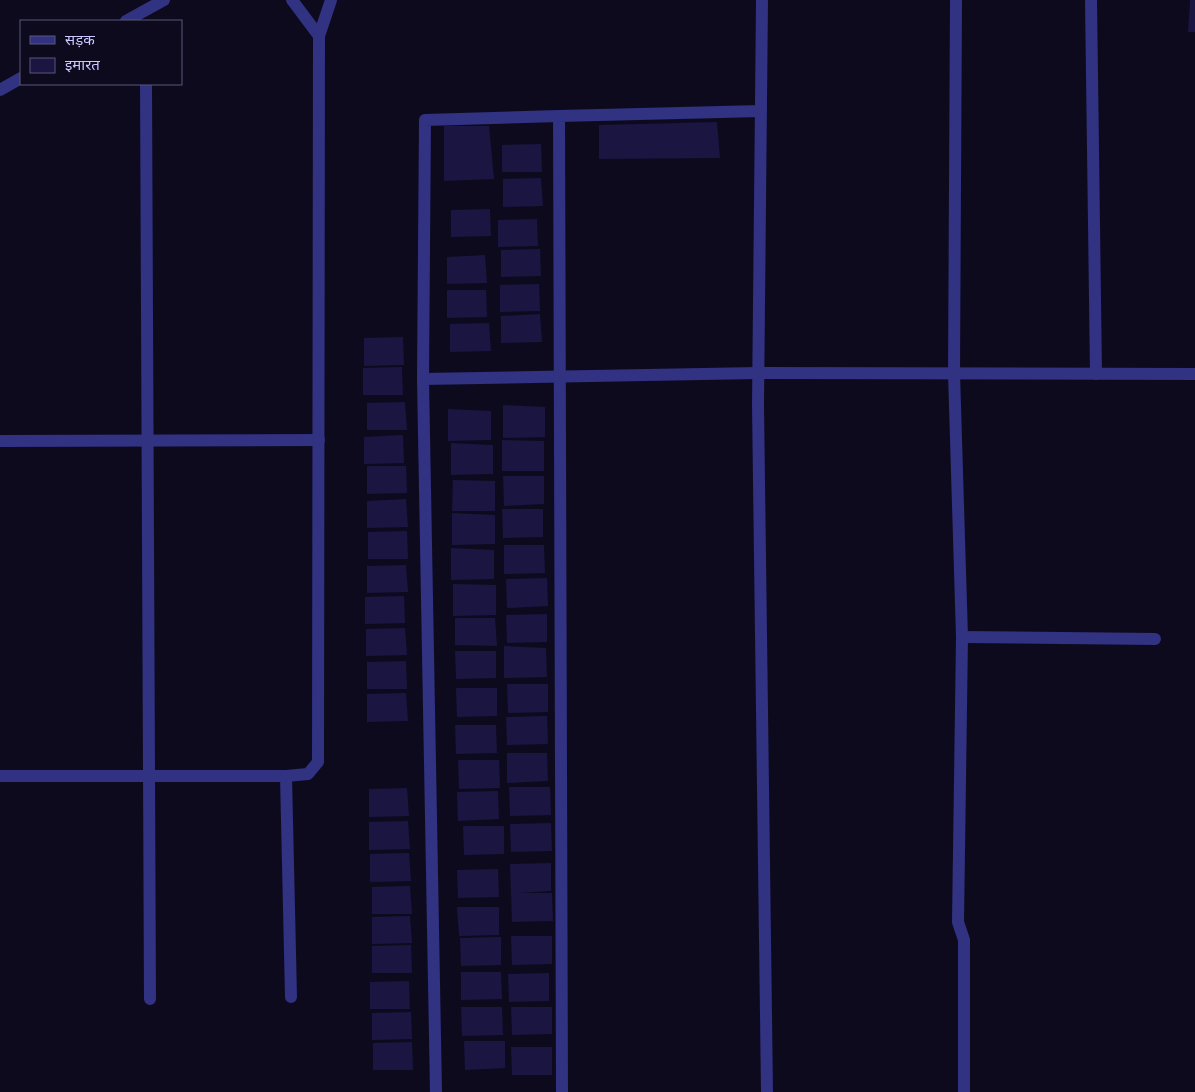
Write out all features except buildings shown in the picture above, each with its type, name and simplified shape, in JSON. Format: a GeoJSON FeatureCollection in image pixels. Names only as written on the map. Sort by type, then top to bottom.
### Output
{"type":"FeatureCollection","features":[{"type":"Feature","properties":{"kind":"street"},"geometry":{"type":"LineString","coordinates":[[128,20],[164,0]]}},
{"type":"Feature","properties":{"kind":"street"},"geometry":{"type":"LineString","coordinates":[[292,0],[319,36]]}},
{"type":"Feature","properties":{"kind":"street"},"geometry":{"type":"LineString","coordinates":[[0,776],[286,776],[308,774],[318,762],[319,36],[331,0]]}},
{"type":"Feature","properties":{"kind":"street"},"geometry":{"type":"LineString","coordinates":[[762,0],[758,372],[768,1092]]}},
{"type":"Feature","properties":{"kind":"street"},"geometry":{"type":"LineString","coordinates":[[956,0],[954,373],[962,638],[958,922],[964,940],[964,1092]]}},
{"type":"Feature","properties":{"kind":"street"},"geometry":{"type":"LineString","coordinates":[[1091,0],[1096,374]]}},
{"type":"Feature","properties":{"kind":"street"},"geometry":{"type":"LineString","coordinates":[[0,90],[20,79]]}},
{"type":"Feature","properties":{"kind":"street"},"geometry":{"type":"LineString","coordinates":[[146,85],[150,998]]}},
{"type":"Feature","properties":{"kind":"street"},"geometry":{"type":"LineString","coordinates":[[436,1092],[423,379],[425,120],[761,111]]}},
{"type":"Feature","properties":{"kind":"street"},"geometry":{"type":"LineString","coordinates":[[559,116],[558,376],[562,1092]]}},
{"type":"Feature","properties":{"kind":"street"},"geometry":{"type":"LineString","coordinates":[[423,379],[758,372],[1195,374]]}},
{"type":"Feature","properties":{"kind":"street"},"geometry":{"type":"LineString","coordinates":[[0,441],[319,440]]}},
{"type":"Feature","properties":{"kind":"street"},"geometry":{"type":"LineString","coordinates":[[962,638],[1155,639]]}},
{"type":"Feature","properties":{"kind":"street"},"geometry":{"type":"LineString","coordinates":[[286,776],[291,997]]}}]}
